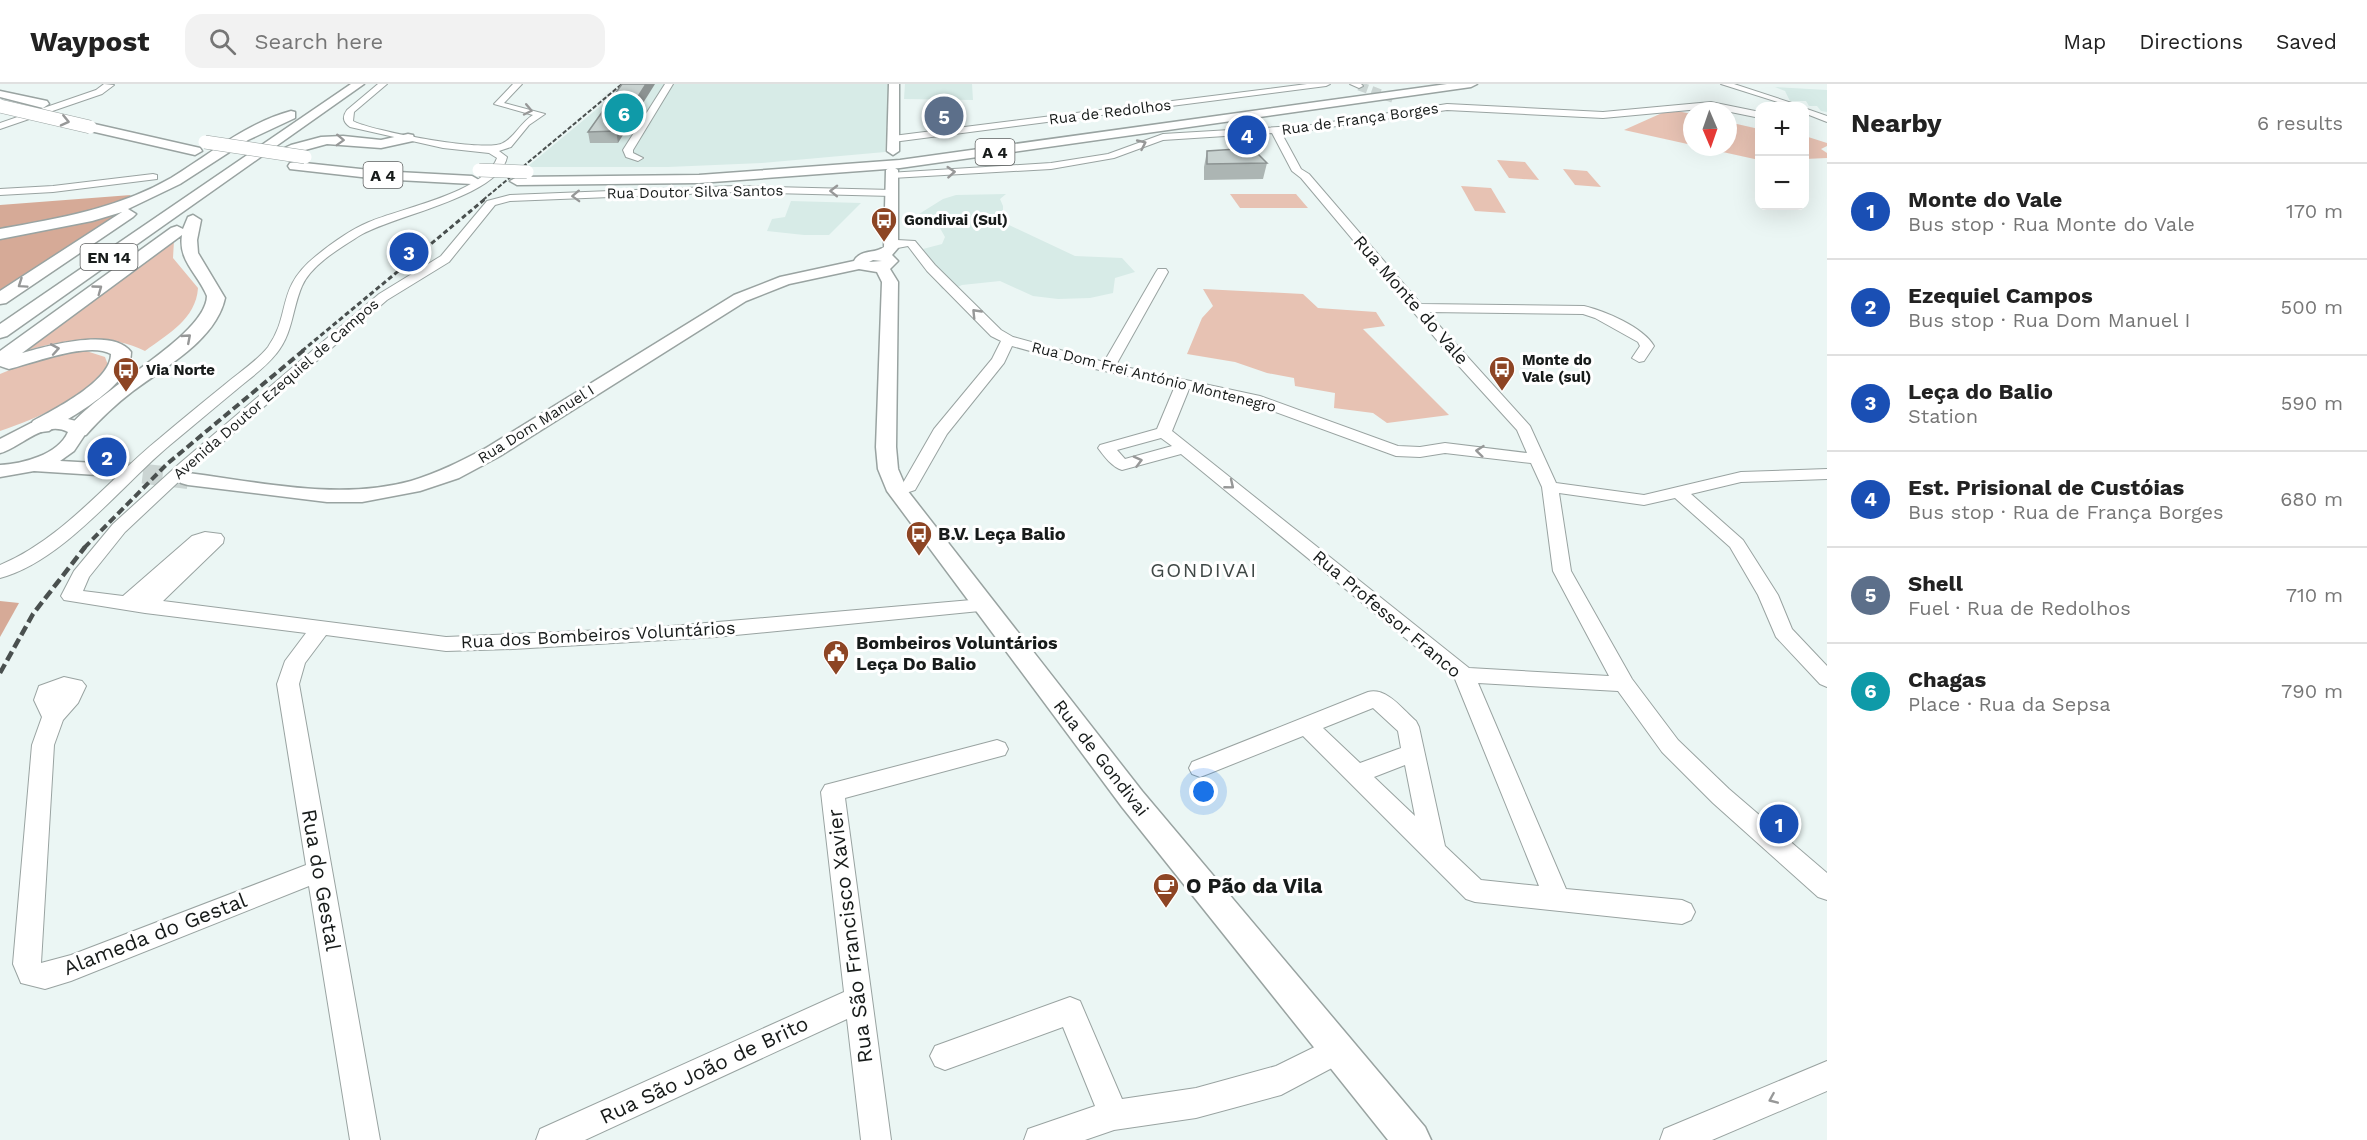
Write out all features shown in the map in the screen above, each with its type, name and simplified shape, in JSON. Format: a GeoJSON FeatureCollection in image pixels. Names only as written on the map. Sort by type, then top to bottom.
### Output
{"type":"FeatureCollection","features":[{"type":"Feature","properties":{"kind":"highway","name":"EN 14"},"geometry":{"type":"LineString","coordinates":[[0,318],[341,84]]}},
{"type":"Feature","properties":{"kind":"highway","name":"EN 14"},"geometry":{"type":"LineString","coordinates":[[0,333],[358,84]]}},
{"type":"Feature","properties":{"kind":"highway","name":"A 4"},"geometry":{"type":"LineString","coordinates":[[522,177],[753,167],[891,156],[1412,84]]}},
{"type":"Feature","properties":{"kind":"highway","name":"A 4"},"geometry":{"type":"LineString","coordinates":[[0,106],[90,127],[200,147],[380,175],[699,179],[889,165],[985,154],[1471,84]]}},
{"type":"Feature","properties":{"kind":"highway"},"geometry":{"type":"LineString","coordinates":[[1338,94],[1372,86]]}},
{"type":"Feature","properties":{"kind":"highway","name":"A 4"},"geometry":{"type":"LineString","coordinates":[[0,94],[112,121],[200,147]]}},
{"type":"Feature","properties":{"kind":"highway"},"geometry":{"type":"LineString","coordinates":[[1354,100],[1407,95],[1450,96]]}},
{"type":"Feature","properties":{"kind":"highway"},"geometry":{"type":"LineString","coordinates":[[256,172],[284,152],[318,119],[337,105],[338,98]]}},
{"type":"Feature","properties":{"kind":"highway"},"geometry":{"type":"LineString","coordinates":[[0,299],[243,137],[306,108]]}},
{"type":"Feature","properties":{"kind":"highway"},"geometry":{"type":"LineString","coordinates":[[284,152],[323,141],[374,144],[411,138]]}},
{"type":"Feature","properties":{"kind":"highway"},"geometry":{"type":"LineString","coordinates":[[0,234],[92,216],[130,204],[175,181]]}},
{"type":"Feature","properties":{"kind":"highway"},"geometry":{"type":"LineString","coordinates":[[0,360],[197,216],[187,242],[194,264],[214,292],[216,298],[212,313],[188,338],[92,414],[77,433]]}},
{"type":"Feature","properties":{"kind":"highway"},"geometry":{"type":"LineString","coordinates":[[0,368],[45,351],[81,345],[108,347],[118,350],[121,354],[122,361],[113,375],[41,426]]}},
{"type":"Feature","properties":{"kind":"main road"},"geometry":{"type":"LineString","coordinates":[[893,145],[894,84]]}},
{"type":"Feature","properties":{"kind":"main road","name":"Rua de Gondivai"},"geometry":{"type":"LineString","coordinates":[[892,173],[891,228],[884,257],[890,282],[886,447],[888,469],[897,491],[1132,799],[1412,1140]]}},
{"type":"Feature","properties":{"kind":"main road","name":"Rua Dom Manuel I"},"geometry":{"type":"LineString","coordinates":[[188,479],[327,496],[362,496],[413,487],[452,474],[493,452],[740,298],[785,280],[861,264],[869,267],[884,257]]}},
{"type":"Feature","properties":{"kind":"main road"},"geometry":{"type":"LineString","coordinates":[[0,447],[41,426],[62,424],[73,426],[77,433],[75,446],[79,455],[113,470],[13,471]]}},
{"type":"Feature","properties":{"kind":"main road"},"geometry":{"type":"LineString","coordinates":[[13,471],[59,452],[77,433]]}},
{"type":"Feature","properties":{"kind":"main road"},"geometry":{"type":"LineString","coordinates":[[0,438],[20,435]]}},
{"type":"Feature","properties":{"kind":"street"},"geometry":{"type":"LineString","coordinates":[[0,126],[99,92],[107,88],[110,85],[108,84]]}},
{"type":"Feature","properties":{"kind":"street"},"geometry":{"type":"LineString","coordinates":[[383,84],[351,110],[349,118],[353,125],[448,146],[491,150],[508,145],[526,123],[541,114],[498,104],[518,84]]}},
{"type":"Feature","properties":{"kind":"street"},"geometry":{"type":"LineString","coordinates":[[638,158],[629,155],[628,150],[669,84]]}},
{"type":"Feature","properties":{"kind":"street","name":"Rua de Redolhos"},"geometry":{"type":"LineString","coordinates":[[893,145],[1326,84]]}},
{"type":"Feature","properties":{"kind":"street"},"geometry":{"type":"LineString","coordinates":[[1725,84],[1784,102]]}},
{"type":"Feature","properties":{"kind":"street"},"geometry":{"type":"LineString","coordinates":[[1395,99],[1423,110]]}},
{"type":"Feature","properties":{"kind":"street","name":"Rua de França Borges"},"geometry":{"type":"LineString","coordinates":[[892,173],[1002,169],[1092,160],[1123,153],[1145,142],[1163,137],[1250,133],[1283,136],[1312,128],[1453,107],[1614,114],[1711,105],[1755,114]]}},
{"type":"Feature","properties":{"kind":"street"},"geometry":{"type":"LineString","coordinates":[[1809,112],[1827,120]]}},
{"type":"Feature","properties":{"kind":"street"},"geometry":{"type":"LineString","coordinates":[[1809,122],[1827,120]]}},
{"type":"Feature","properties":{"kind":"street"},"geometry":{"type":"LineString","coordinates":[[1283,136],[1312,128]]}},
{"type":"Feature","properties":{"kind":"street","name":"Rua Monte do Vale"},"geometry":{"type":"LineString","coordinates":[[1283,136],[1298,165],[1462,361],[1524,429],[1550,487],[1562,570],[1624,684],[1670,746],[1721,796],[1827,889]]}},
{"type":"Feature","properties":{"kind":"street"},"geometry":{"type":"LineString","coordinates":[[0,572],[42,550],[142,461],[258,364],[272,350],[284,330],[293,288],[306,271],[340,244],[372,225],[472,188],[501,162],[502,157],[491,150]]}},
{"type":"Feature","properties":{"kind":"street"},"geometry":{"type":"LineString","coordinates":[[0,192],[52,189],[153,177]]}},
{"type":"Feature","properties":{"kind":"street","name":"Rua Doutor Silva Santos"},"geometry":{"type":"LineString","coordinates":[[498,200],[736,189],[892,193]]}},
{"type":"Feature","properties":{"kind":"street","name":"Avenida Doutor Ezequiel de Campos"},"geometry":{"type":"LineString","coordinates":[[71,596],[81,575],[96,554],[148,500],[248,411],[383,297],[445,259],[491,203],[498,200]]}},
{"type":"Feature","properties":{"kind":"street","name":"Rua Dom Frei António Montenegro"},"geometry":{"type":"LineString","coordinates":[[891,228],[906,236],[931,268],[996,333],[1008,340],[1108,367],[1255,399],[1396,451],[1420,452],[1445,448],[1538,459]]}},
{"type":"Feature","properties":{"kind":"street"},"geometry":{"type":"LineString","coordinates":[[884,257],[900,243],[911,243]]}},
{"type":"Feature","properties":{"kind":"street"},"geometry":{"type":"LineString","coordinates":[[1108,367],[1162,272]]}},
{"type":"Feature","properties":{"kind":"street"},"geometry":{"type":"LineString","coordinates":[[1418,308],[1584,310],[1600,315],[1643,339],[1647,346],[1639,358]]}},
{"type":"Feature","properties":{"kind":"street"},"geometry":{"type":"LineString","coordinates":[[897,491],[909,486],[940,432],[999,360],[1008,340]]}},
{"type":"Feature","properties":{"kind":"street"},"geometry":{"type":"LineString","coordinates":[[1184,382],[1164,432],[1106,448],[1122,465],[1184,448]]}},
{"type":"Feature","properties":{"kind":"street","name":"Rua Professor Franco"},"geometry":{"type":"LineString","coordinates":[[1164,432],[1464,675],[1557,899]]}},
{"type":"Feature","properties":{"kind":"street"},"geometry":{"type":"LineString","coordinates":[[1550,487],[1644,500],[1741,477],[1823,479]]}},
{"type":"Feature","properties":{"kind":"street"},"geometry":{"type":"LineString","coordinates":[[1679,492],[1737,544],[1768,595],[1783,632],[1827,679]]}},
{"type":"Feature","properties":{"kind":"street","name":"Rua dos Bombeiros Voluntários"},"geometry":{"type":"LineString","coordinates":[[71,596],[446,644],[657,634],[983,605]]}},
{"type":"Feature","properties":{"kind":"street","name":"Rua do Gestal"},"geometry":{"type":"LineString","coordinates":[[321,628],[295,661],[288,684],[365,1140]]}},
{"type":"Feature","properties":{"kind":"street"},"geometry":{"type":"LineString","coordinates":[[1464,675],[1624,684]]}},
{"type":"Feature","properties":{"kind":"street"},"geometry":{"type":"LineString","coordinates":[[1200,768],[1376,698],[1408,727],[1434,851]]}},
{"type":"Feature","properties":{"kind":"street","name":"Alameda do Gestal"},"geometry":{"type":"LineString","coordinates":[[53,717],[43,745],[27,964],[31,974],[45,976],[71,968],[319,870]]}},
{"type":"Feature","properties":{"kind":"street"},"geometry":{"type":"LineString","coordinates":[[1306,725],[1475,891],[1682,912]]}},
{"type":"Feature","properties":{"kind":"street","name":"Rua São Francisco Xavier"},"geometry":{"type":"LineString","coordinates":[[876,1140],[833,792],[997,749]]}},
{"type":"Feature","properties":{"kind":"street"},"geometry":{"type":"LineString","coordinates":[[1356,774],[1413,753]]}},
{"type":"Feature","properties":{"kind":"street","name":"Rua São João de Brito"},"geometry":{"type":"LineString","coordinates":[[551,1140],[857,1000]]}},
{"type":"Feature","properties":{"kind":"street"},"geometry":{"type":"LineString","coordinates":[[945,1056],[1070,1011],[1114,1115]]}},
{"type":"Feature","properties":{"kind":"street"},"geometry":{"type":"LineString","coordinates":[[1039,1140],[1114,1115],[1196,1103],[1281,1080],[1337,1050]]}},
{"type":"Feature","properties":{"kind":"street"},"geometry":{"type":"LineString","coordinates":[[1675,1140],[1827,1076]]}},
{"type":"Feature","properties":{"kind":"shaded area"},"geometry":{"type":"Polygon","coordinates":[[[627,84],[889,84],[885,152],[762,163],[668,167],[527,167],[627,84]]]}},
{"type":"Feature","properties":{"kind":"shaded area"},"geometry":{"type":"Polygon","coordinates":[[[905,84],[972,84],[973,100],[904,99],[905,84]]]}},
{"type":"Feature","properties":{"kind":"shaded area"},"geometry":{"type":"Polygon","coordinates":[[[1775,87],[1827,90],[1827,112],[1821,111],[1817,106],[1809,106],[1809,102],[1806,101],[1790,101],[1785,91],[1775,87]]]}},
{"type":"Feature","properties":{"kind":"shaded area"},"geometry":{"type":"Polygon","coordinates":[[[1683,112],[1683,143],[1624,130],[1662,113],[1683,112]]]}},
{"type":"Feature","properties":{"kind":"shaded area"},"geometry":{"type":"Polygon","coordinates":[[[1737,124],[1755,128],[1755,159],[1737,155],[1737,124]]]}},
{"type":"Feature","properties":{"kind":"shaded area"},"geometry":{"type":"Polygon","coordinates":[[[1809,137],[1827,143],[1827,146],[1821,149],[1827,153],[1827,158],[1809,159],[1809,137]]]}},
{"type":"Feature","properties":{"kind":"shaded area"},"geometry":{"type":"Polygon","coordinates":[[[1497,160],[1525,162],[1539,180],[1509,178],[1497,160]]]}},
{"type":"Feature","properties":{"kind":"shaded area"},"geometry":{"type":"Polygon","coordinates":[[[1563,169],[1587,171],[1601,187],[1575,185],[1563,169]]]}},
{"type":"Feature","properties":{"kind":"shaded area"},"geometry":{"type":"Polygon","coordinates":[[[1461,186],[1491,188],[1506,213],[1475,211],[1461,186]]]}},
{"type":"Feature","properties":{"kind":"shaded area"},"geometry":{"type":"Polygon","coordinates":[[[1006,194],[1000,199],[1003,215],[1009,225],[1075,256],[1122,258],[1135,272],[1115,278],[1113,293],[1090,298],[1058,299],[1033,296],[1000,281],[962,285],[951,290],[942,289],[925,264],[927,254],[923,249],[942,244],[945,237],[932,214],[919,214],[943,199],[956,195],[1006,194]]]}},
{"type":"Feature","properties":{"kind":"shaded area"},"geometry":{"type":"Polygon","coordinates":[[[1230,194],[1296,194],[1308,208],[1240,208],[1230,194]]]}},
{"type":"Feature","properties":{"kind":"shaded area"},"geometry":{"type":"Polygon","coordinates":[[[131,195],[103,214],[134,206],[0,291],[0,205],[131,195]]]}},
{"type":"Feature","properties":{"kind":"shaded area"},"geometry":{"type":"Polygon","coordinates":[[[791,201],[861,203],[829,235],[767,231],[772,219],[785,217],[791,201]]]}},
{"type":"Feature","properties":{"kind":"shaded area"},"geometry":{"type":"Polygon","coordinates":[[[174,240],[173,258],[198,288],[196,299],[192,309],[179,325],[145,351],[113,341],[97,339],[65,342],[16,353],[174,240]]]}},
{"type":"Feature","properties":{"kind":"shaded area"},"geometry":{"type":"Polygon","coordinates":[[[1203,289],[1303,294],[1318,308],[1376,312],[1385,326],[1363,329],[1449,415],[1387,423],[1373,413],[1334,408],[1335,393],[1295,386],[1294,378],[1267,373],[1235,362],[1187,354],[1202,318],[1213,306],[1203,289]]]}},
{"type":"Feature","properties":{"kind":"shaded area"},"geometry":{"type":"Polygon","coordinates":[[[83,350],[105,357],[108,365],[98,377],[59,406],[0,431],[0,374],[46,355],[83,350]]]}},
{"type":"Feature","properties":{"kind":"shaded area"},"geometry":{"type":"Polygon","coordinates":[[[0,601],[19,603],[0,637],[0,601]]]}},
{"type":"Feature","properties":{"kind":"building"},"geometry":{"type":"Polygon","coordinates":[[[622,84],[646,84],[616,131],[588,132],[622,84]]]}},
{"type":"Feature","properties":{"kind":"building"},"geometry":{"type":"Polygon","coordinates":[[[1252,148],[1267,163],[1207,164],[1207,151],[1252,148]]]}},
{"type":"Feature","properties":{"kind":"tunnel"},"geometry":{"type":"LineString","coordinates":[[1359,86],[1395,99]]}},
{"type":"Feature","properties":{"kind":"tunnel"},"geometry":{"type":"LineString","coordinates":[[113,470],[188,479]]}},
{"type":"Feature","properties":{"kind":"railway"},"geometry":{"type":"LineString","coordinates":[[483,200],[622,84]]}},
{"type":"Feature","properties":{"kind":"railway"},"geometry":{"type":"LineString","coordinates":[[302,351],[485,199]]}},
{"type":"Feature","properties":{"kind":"railway"},"geometry":{"type":"LineString","coordinates":[[84,548],[167,464],[304,350]]}},
{"type":"Feature","properties":{"kind":"railway"},"geometry":{"type":"LineString","coordinates":[[0,673],[33,614],[85,547]]}},
{"type":"Feature","properties":{"kind":"place","name":"Chagas"},"geometry":{"type":"Point","coordinates":[624,113]}},
{"type":"Feature","properties":{"kind":"place","name":"Shell"},"geometry":{"type":"Point","coordinates":[944,116]}},
{"type":"Feature","properties":{"kind":"place","name":"Est. Prisional de Custóias"},"geometry":{"type":"Point","coordinates":[1247,135]}},
{"type":"Feature","properties":{"kind":"place","name":"Gondivai (Sul)"},"geometry":{"type":"Point","coordinates":[884,243]}},
{"type":"Feature","properties":{"kind":"place","name":"Leça do Balio"},"geometry":{"type":"Point","coordinates":[409,252]}},
{"type":"Feature","properties":{"kind":"place","name":"Monte do Vale (sul)"},"geometry":{"type":"Point","coordinates":[1502,392]}},
{"type":"Feature","properties":{"kind":"place","name":"Via Norte"},"geometry":{"type":"Point","coordinates":[126,393]}},
{"type":"Feature","properties":{"kind":"place","name":"Ezequiel Campos"},"geometry":{"type":"Point","coordinates":[107,457]}},
{"type":"Feature","properties":{"kind":"place","name":"B.V. Leça Balio"},"geometry":{"type":"Point","coordinates":[919,557]}},
{"type":"Feature","properties":{"kind":"place","name":"Bombeiros Voluntários Leça Do Balio"},"geometry":{"type":"Point","coordinates":[836,676]}},
{"type":"Feature","properties":{"kind":"place","name":"Monte do Vale"},"geometry":{"type":"Point","coordinates":[1779,824]}},
{"type":"Feature","properties":{"kind":"place","name":"O Pão da Vila"},"geometry":{"type":"Point","coordinates":[1166,909]}},
{"type":"Feature","properties":{"kind":"district","name":"GONDIVAI"},"geometry":{"type":"Point","coordinates":[1204,570]}}]}
